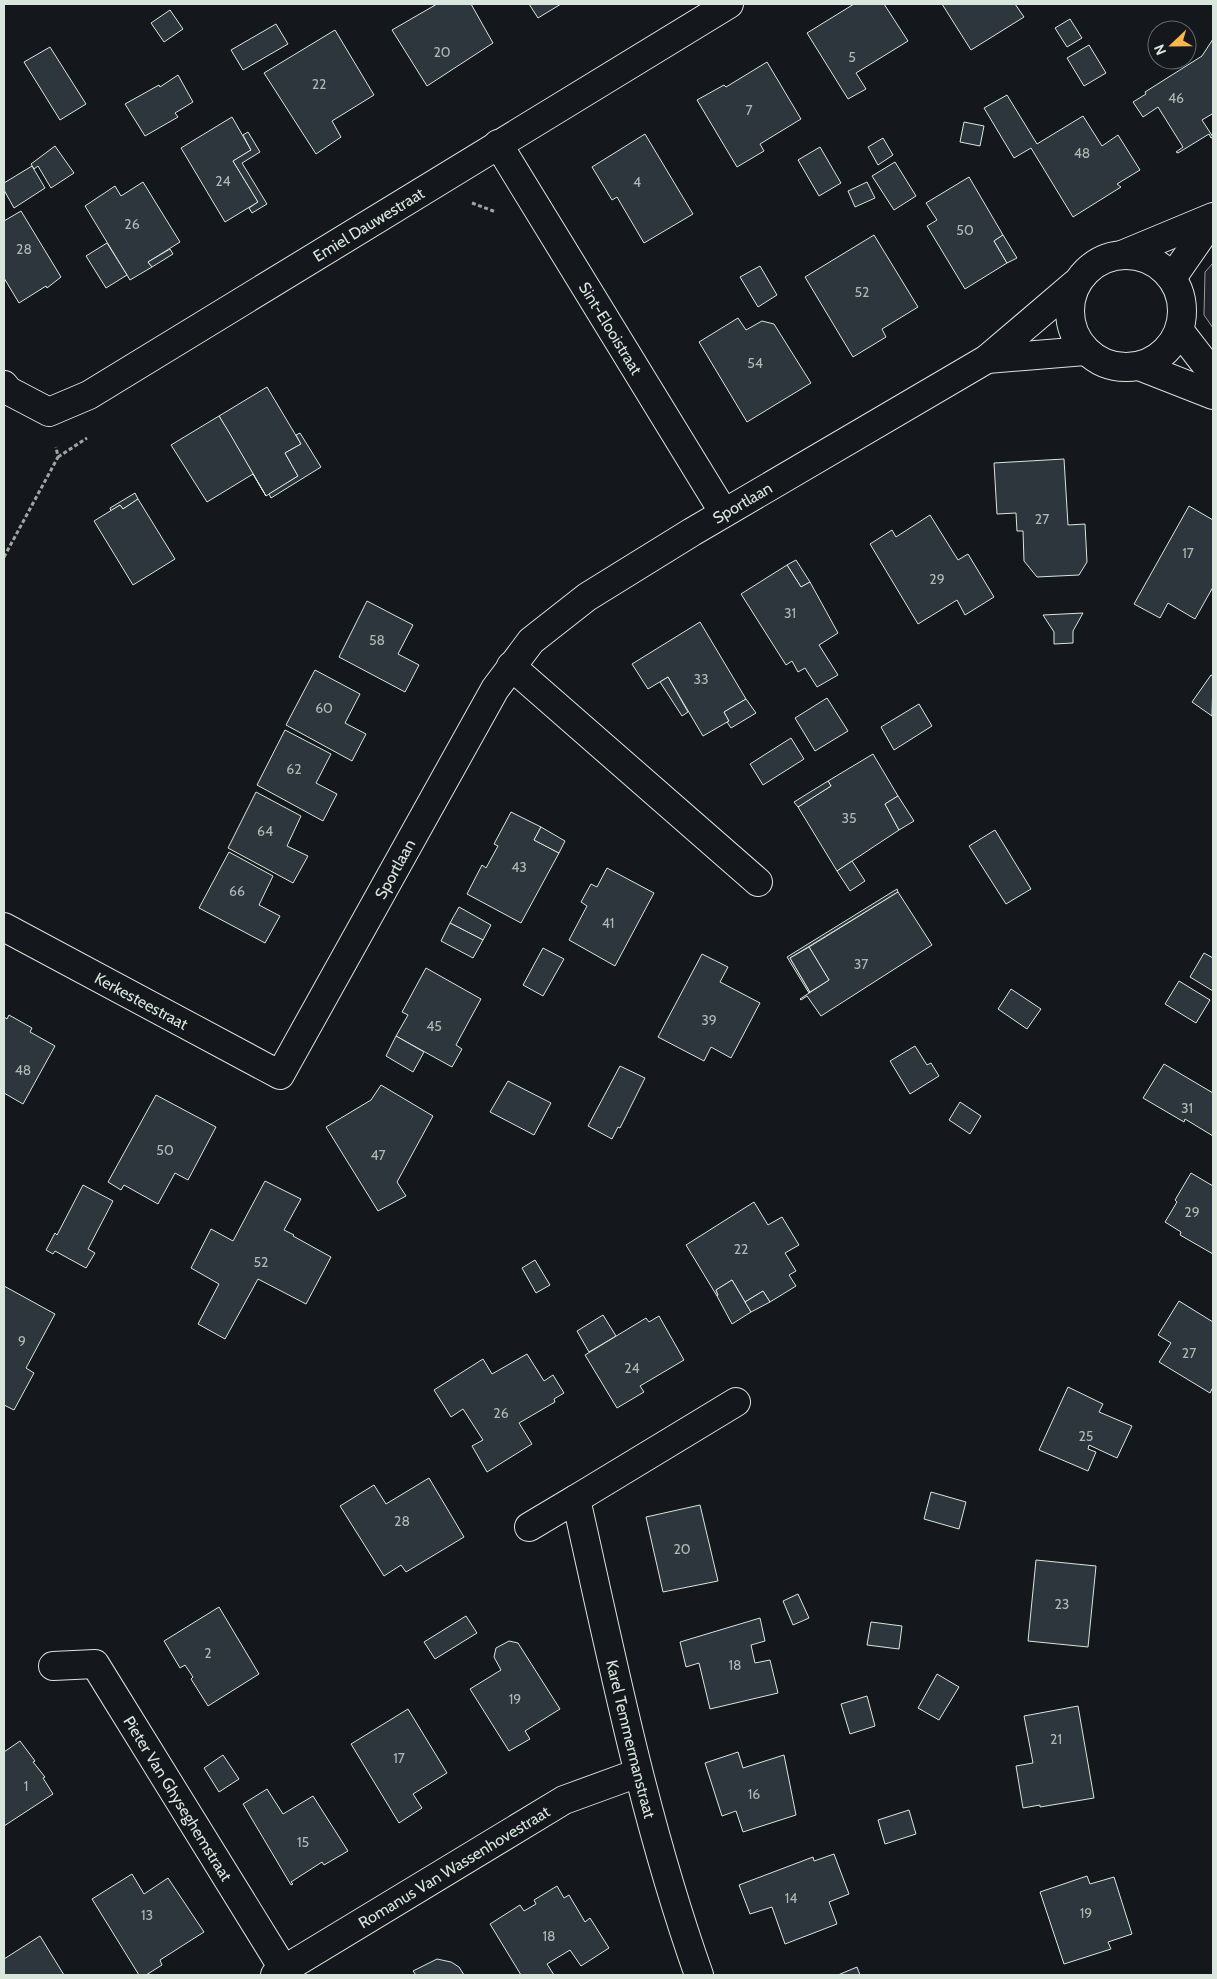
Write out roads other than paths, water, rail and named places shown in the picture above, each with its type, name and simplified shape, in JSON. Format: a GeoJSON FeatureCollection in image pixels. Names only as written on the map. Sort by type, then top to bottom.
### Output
{"type":"FeatureCollection","features":[{"type":"Feature","properties":{"kind":"street","name":"Emiel Dauwestraat"},"geometry":{"type":"LineString","coordinates":[[4,385],[9,391],[49,412],[89,395],[729,4]]}},
{"type":"Feature","properties":{"kind":"street","name":"Sint-Elooistraat"},"geometry":{"type":"LineString","coordinates":[[498,144],[724,513]]}},
{"type":"Feature","properties":{"kind":"street"},"geometry":{"type":"LineString","coordinates":[[1124,254],[1139,256],[1158,264],[1172,278],[1179,291],[1182,311],[1179,330],[1172,345],[1157,358],[1139,366],[1120,368],[1101,362],[1085,350],[1078,341],[1070,323],[1070,303],[1075,284],[1088,268],[1105,258],[1124,254],[1213,218]]}},
{"type":"Feature","properties":{"kind":"street"},"geometry":{"type":"LineString","coordinates":[[1172,278],[1213,218]]}},
{"type":"Feature","properties":{"kind":"street","name":"Sportlaan"},"geometry":{"type":"LineString","coordinates":[[280,1075],[495,689],[531,641],[587,597],[724,513],[987,359],[1075,284]]}},
{"type":"Feature","properties":{"kind":"street"},"geometry":{"type":"LineString","coordinates":[[1179,330],[1213,374]]}},
{"type":"Feature","properties":{"kind":"street","name":"Sportlaan"},"geometry":{"type":"LineString","coordinates":[[987,359],[1085,350]]}},
{"type":"Feature","properties":{"kind":"street"},"geometry":{"type":"LineString","coordinates":[[1139,366],[1213,395]]}},
{"type":"Feature","properties":{"kind":"street"},"geometry":{"type":"LineString","coordinates":[[511,666],[758,882]]}},
{"type":"Feature","properties":{"kind":"street","name":"Kerkesteestraat"},"geometry":{"type":"LineString","coordinates":[[4,927],[280,1075]]}},
{"type":"Feature","properties":{"kind":"street"},"geometry":{"type":"LineString","coordinates":[[529,1527],[736,1402]]}},
{"type":"Feature","properties":{"kind":"street","name":"Karel Temmermanstraat"},"geometry":{"type":"LineString","coordinates":[[576,1499],[638,1773],[676,1909],[699,1975]]}},
{"type":"Feature","properties":{"kind":"street","name":"Pieter Van Ghyseghemstraat"},"geometry":{"type":"LineString","coordinates":[[53,1666],[95,1664],[280,1973]]}},
{"type":"Feature","properties":{"kind":"street","name":"Romanus Van Wassenhovestraat"},"geometry":{"type":"LineString","coordinates":[[280,1973],[564,1800],[638,1773]]}}]}
